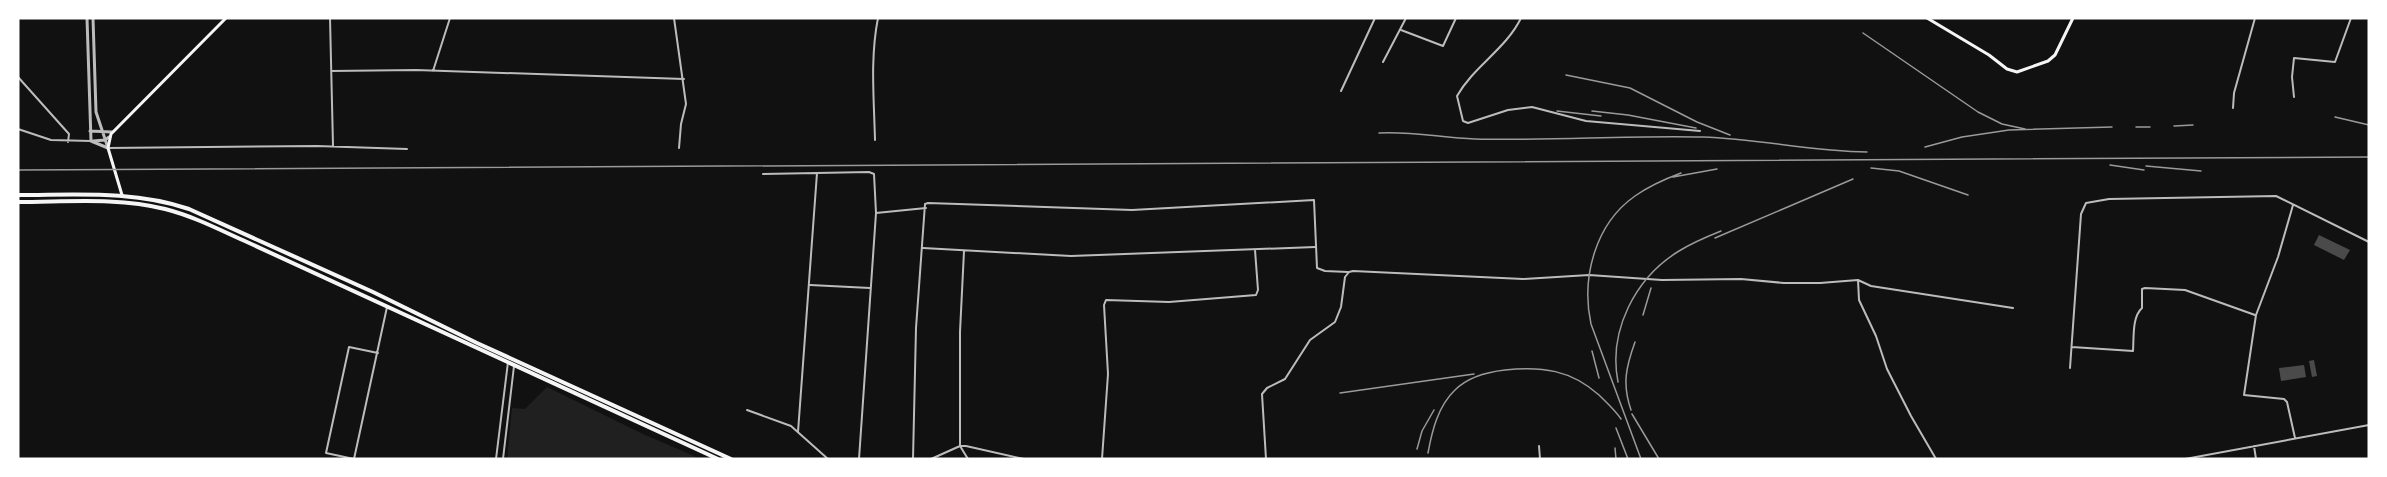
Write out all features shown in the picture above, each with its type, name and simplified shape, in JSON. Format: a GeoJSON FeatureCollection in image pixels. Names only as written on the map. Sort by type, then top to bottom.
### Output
{"type":"FeatureCollection","features":[{"type":"Feature","properties":{"kind":"main road"},"geometry":{"type":"LineString","coordinates":[[122,195],[108,148],[109,136],[226,18]]}},
{"type":"Feature","properties":{"kind":"main road"},"geometry":{"type":"LineString","coordinates":[[1927,18],[1989,55],[2009,70],[2017,72],[2048,61],[2055,55],[2073,18]]}},
{"type":"Feature","properties":{"kind":"main road"},"geometry":{"type":"LineString","coordinates":[[18,195],[122,195],[159,200],[189,209],[731,459]]}},
{"type":"Feature","properties":{"kind":"main road"},"geometry":{"type":"LineString","coordinates":[[18,202],[124,202],[166,209],[200,221],[718,459]]}},
{"type":"Feature","properties":{"kind":"main road"},"geometry":{"type":"LineString","coordinates":[[337,283],[340,277]]}},
{"type":"Feature","properties":{"kind":"main road"},"geometry":{"type":"LineString","coordinates":[[370,298],[373,292]]}},
{"type":"Feature","properties":{"kind":"street"},"geometry":{"type":"LineString","coordinates":[[87,18],[91,141]]}},
{"type":"Feature","properties":{"kind":"street"},"geometry":{"type":"LineString","coordinates":[[93,18],[97,119],[108,148]]}},
{"type":"Feature","properties":{"kind":"street"},"geometry":{"type":"LineString","coordinates":[[330,18],[333,146]]}},
{"type":"Feature","properties":{"kind":"street"},"geometry":{"type":"LineString","coordinates":[[433,71],[450,18]]}},
{"type":"Feature","properties":{"kind":"street"},"geometry":{"type":"LineString","coordinates":[[674,18],[686,104],[679,148]]}},
{"type":"Feature","properties":{"kind":"street"},"geometry":{"type":"LineString","coordinates":[[875,140],[873,77],[874,37],[878,18]]}},
{"type":"Feature","properties":{"kind":"street"},"geometry":{"type":"LineString","coordinates":[[1341,92],[1375,18]]}},
{"type":"Feature","properties":{"kind":"street"},"geometry":{"type":"LineString","coordinates":[[1383,62],[1406,18]]}},
{"type":"Feature","properties":{"kind":"street"},"geometry":{"type":"LineString","coordinates":[[1401,30],[1443,46],[1456,18]]}},
{"type":"Feature","properties":{"kind":"street"},"geometry":{"type":"LineString","coordinates":[[1521,18],[1507,41],[1469,79],[1457,96],[1463,121],[1468,123],[1508,110],[1532,107],[1586,121],[1700,130]]}},
{"type":"Feature","properties":{"kind":"street"},"geometry":{"type":"LineString","coordinates":[[2233,108],[2234,93],[2255,18]]}},
{"type":"Feature","properties":{"kind":"street"},"geometry":{"type":"LineString","coordinates":[[2294,96],[2292,77],[2294,58],[2335,62],[2351,18]]}},
{"type":"Feature","properties":{"kind":"street"},"geometry":{"type":"LineString","coordinates":[[331,71],[433,71],[684,79]]}},
{"type":"Feature","properties":{"kind":"street"},"geometry":{"type":"LineString","coordinates":[[18,76],[69,134],[68,142]]}},
{"type":"Feature","properties":{"kind":"street"},"geometry":{"type":"LineString","coordinates":[[18,129],[51,140],[68,142],[105,140],[109,136]]}},
{"type":"Feature","properties":{"kind":"street"},"geometry":{"type":"LineString","coordinates":[[90,131],[112,132]]}},
{"type":"Feature","properties":{"kind":"street"},"geometry":{"type":"LineString","coordinates":[[91,141],[108,148],[333,146],[407,149]]}},
{"type":"Feature","properties":{"kind":"street"},"geometry":{"type":"LineString","coordinates":[[763,174],[869,172],[874,174],[876,213],[859,459]]}},
{"type":"Feature","properties":{"kind":"street"},"geometry":{"type":"LineString","coordinates":[[798,432],[817,173]]}},
{"type":"Feature","properties":{"kind":"street"},"geometry":{"type":"LineString","coordinates":[[2070,368],[2081,214],[2086,203],[2109,199],[2276,195],[2369,242]]}},
{"type":"Feature","properties":{"kind":"street"},"geometry":{"type":"LineString","coordinates":[[913,459],[916,328],[925,204],[928,203],[1132,210],[1314,200],[1317,268],[1325,271],[1523,279],[1588,275],[1820,284],[1858,280],[1871,286],[2013,308]]}},
{"type":"Feature","properties":{"kind":"street"},"geometry":{"type":"LineString","coordinates":[[2293,205],[2278,257],[2256,315],[2244,395],[2284,399],[2295,438]]}},
{"type":"Feature","properties":{"kind":"street"},"geometry":{"type":"LineString","coordinates":[[876,213],[926,208]]}},
{"type":"Feature","properties":{"kind":"street"},"geometry":{"type":"LineString","coordinates":[[923,248],[1071,256],[1315,247]]}},
{"type":"Feature","properties":{"kind":"street"},"geometry":{"type":"LineString","coordinates":[[1102,459],[1108,374],[1104,305],[1106,300],[1169,302],[1256,295],[1258,290],[1255,249]]}},
{"type":"Feature","properties":{"kind":"street"},"geometry":{"type":"LineString","coordinates":[[964,251],[960,332],[960,446],[968,459]]}},
{"type":"Feature","properties":{"kind":"street"},"geometry":{"type":"LineString","coordinates":[[1266,459],[1262,394],[1267,388],[1286,379],[1310,340],[1335,322],[1341,307],[1345,277],[1349,272]]}},
{"type":"Feature","properties":{"kind":"street"},"geometry":{"type":"LineString","coordinates":[[1858,280],[1859,300],[1876,336],[1887,369],[1936,459]]}},
{"type":"Feature","properties":{"kind":"street"},"geometry":{"type":"LineString","coordinates":[[810,285],[871,288]]}},
{"type":"Feature","properties":{"kind":"street"},"geometry":{"type":"LineString","coordinates":[[2072,347],[2133,351],[2135,321],[2142,308],[2142,289],[2145,288],[2185,290],[2256,315]]}},
{"type":"Feature","properties":{"kind":"street"},"geometry":{"type":"LineString","coordinates":[[378,353],[349,347],[326,453],[354,459],[378,353],[387,307]]}},
{"type":"Feature","properties":{"kind":"street"},"geometry":{"type":"LineString","coordinates":[[496,459],[508,363]]}},
{"type":"Feature","properties":{"kind":"street"},"geometry":{"type":"LineString","coordinates":[[503,459],[514,365]]}},
{"type":"Feature","properties":{"kind":"street"},"geometry":{"type":"LineString","coordinates":[[747,410],[791,426],[828,459]]}},
{"type":"Feature","properties":{"kind":"street"},"geometry":{"type":"LineString","coordinates":[[2185,459],[2369,425]]}},
{"type":"Feature","properties":{"kind":"street"},"geometry":{"type":"LineString","coordinates":[[931,459],[960,446],[1024,459]]}},
{"type":"Feature","properties":{"kind":"street"},"geometry":{"type":"LineString","coordinates":[[1539,446],[1540,459]]}},
{"type":"Feature","properties":{"kind":"street"},"geometry":{"type":"LineString","coordinates":[[2254,446],[2256,459]]}},
{"type":"Feature","properties":{"kind":"shaded area"},"geometry":{"type":"Polygon","coordinates":[[[547,387],[643,434],[701,459],[507,459],[512,408],[525,409],[547,387]]]}},
{"type":"Feature","properties":{"kind":"building"},"geometry":{"type":"Polygon","coordinates":[[[2319,235],[2350,250],[2344,260],[2314,245],[2319,235]]]}},
{"type":"Feature","properties":{"kind":"building"},"geometry":{"type":"Polygon","coordinates":[[[2314,360],[2317,376],[2312,377],[2309,361],[2314,360]]]}},
{"type":"Feature","properties":{"kind":"building"},"geometry":{"type":"Polygon","coordinates":[[[2304,365],[2306,377],[2281,381],[2279,368],[2304,365]]]}},
{"type":"Feature","properties":{"kind":"railway"},"geometry":{"type":"LineString","coordinates":[[1863,33],[1978,112],[2002,124],[2025,129]]}},
{"type":"Feature","properties":{"kind":"railway"},"geometry":{"type":"LineString","coordinates":[[1566,75],[1630,88],[1697,122],[1730,135]]}},
{"type":"Feature","properties":{"kind":"railway"},"geometry":{"type":"LineString","coordinates":[[1557,111],[1601,116]]}},
{"type":"Feature","properties":{"kind":"railway"},"geometry":{"type":"LineString","coordinates":[[1592,111],[1628,115],[1696,128]]}},
{"type":"Feature","properties":{"kind":"railway"},"geometry":{"type":"LineString","coordinates":[[2335,117],[2369,125]]}},
{"type":"Feature","properties":{"kind":"railway"},"geometry":{"type":"LineString","coordinates":[[2174,126],[2193,125]]}},
{"type":"Feature","properties":{"kind":"railway"},"geometry":{"type":"LineString","coordinates":[[1925,147],[1962,137],[2009,130],[2112,127]]}},
{"type":"Feature","properties":{"kind":"railway"},"geometry":{"type":"LineString","coordinates":[[2136,127],[2150,127]]}},
{"type":"Feature","properties":{"kind":"railway"},"geometry":{"type":"LineString","coordinates":[[1379,133],[1504,139],[1703,137],[1867,152]]}},
{"type":"Feature","properties":{"kind":"railway"},"geometry":{"type":"LineString","coordinates":[[18,170],[2369,157]]}},
{"type":"Feature","properties":{"kind":"railway"},"geometry":{"type":"LineString","coordinates":[[2110,165],[2144,170]]}},
{"type":"Feature","properties":{"kind":"railway"},"geometry":{"type":"LineString","coordinates":[[2146,166],[2201,171]]}},
{"type":"Feature","properties":{"kind":"railway"},"geometry":{"type":"LineString","coordinates":[[1871,168],[1899,171],[1968,195]]}},
{"type":"Feature","properties":{"kind":"railway"},"geometry":{"type":"LineString","coordinates":[[1673,177],[1717,169]]}},
{"type":"Feature","properties":{"kind":"railway"},"geometry":{"type":"LineString","coordinates":[[1641,459],[1591,324],[1588,306],[1590,271],[1601,237],[1621,208],[1646,189],[1681,173]]}},
{"type":"Feature","properties":{"kind":"railway"},"geometry":{"type":"LineString","coordinates":[[1715,238],[1853,179]]}},
{"type":"Feature","properties":{"kind":"railway"},"geometry":{"type":"LineString","coordinates":[[1618,382],[1616,363],[1621,325],[1638,291],[1663,262],[1699,240],[1721,231]]}},
{"type":"Feature","properties":{"kind":"railway"},"geometry":{"type":"LineString","coordinates":[[1643,315],[1651,288]]}},
{"type":"Feature","properties":{"kind":"railway"},"geometry":{"type":"LineString","coordinates":[[1631,410],[1626,376],[1635,342]]}},
{"type":"Feature","properties":{"kind":"railway"},"geometry":{"type":"LineString","coordinates":[[1592,351],[1599,378]]}},
{"type":"Feature","properties":{"kind":"railway"},"geometry":{"type":"LineString","coordinates":[[1428,453],[1437,419],[1449,396],[1460,385],[1472,378],[1498,371],[1531,369],[1567,375],[1599,395],[1621,419]]}},
{"type":"Feature","properties":{"kind":"railway"},"geometry":{"type":"LineString","coordinates":[[1340,393],[1474,374]]}},
{"type":"Feature","properties":{"kind":"railway"},"geometry":{"type":"LineString","coordinates":[[1417,449],[1422,431],[1434,410]]}},
{"type":"Feature","properties":{"kind":"railway"},"geometry":{"type":"LineString","coordinates":[[1632,414],[1659,459]]}},
{"type":"Feature","properties":{"kind":"railway"},"geometry":{"type":"LineString","coordinates":[[1616,428],[1628,459]]}},
{"type":"Feature","properties":{"kind":"railway"},"geometry":{"type":"LineString","coordinates":[[1615,448],[1616,459]]}}]}
